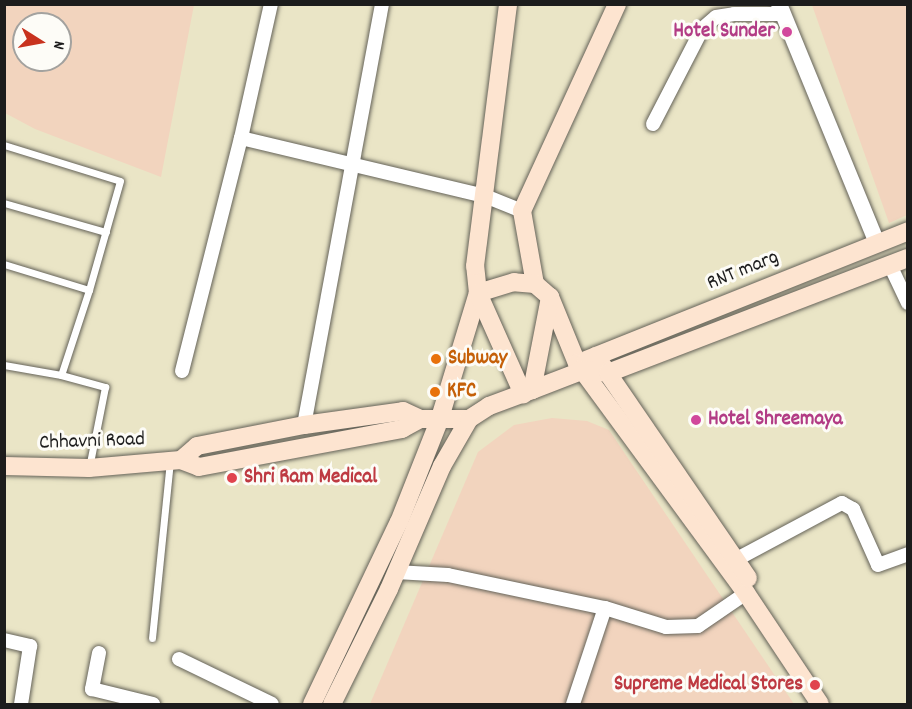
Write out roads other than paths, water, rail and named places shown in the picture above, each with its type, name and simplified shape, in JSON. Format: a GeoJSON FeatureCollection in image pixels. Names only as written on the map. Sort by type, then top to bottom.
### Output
{"type":"FeatureCollection","features":[{"type":"Feature","properties":{"kind":"main road"},"geometry":{"type":"LineString","coordinates":[[312,705],[399,522],[439,421],[478,292],[476,266],[508,4]]}},
{"type":"Feature","properties":{"kind":"main road"},"geometry":{"type":"LineString","coordinates":[[535,284],[522,211],[617,4]]}},
{"type":"Feature","properties":{"kind":"main road","name":"RNT marg"},"geometry":{"type":"LineString","coordinates":[[469,419],[489,406],[528,392],[586,363],[908,231]]}},
{"type":"Feature","properties":{"kind":"main road"},"geometry":{"type":"LineString","coordinates":[[608,373],[908,258]]}},
{"type":"Feature","properties":{"kind":"main road"},"geometry":{"type":"LineString","coordinates":[[478,292],[513,282],[535,284],[550,297],[586,363],[746,593],[820,705]]}},
{"type":"Feature","properties":{"kind":"main road"},"geometry":{"type":"LineString","coordinates":[[478,292],[528,392]]}},
{"type":"Feature","properties":{"kind":"main road"},"geometry":{"type":"LineString","coordinates":[[528,392],[550,297]]}},
{"type":"Feature","properties":{"kind":"main road"},"geometry":{"type":"LineString","coordinates":[[586,363],[608,373],[737,559],[829,705]]}},
{"type":"Feature","properties":{"kind":"main road"},"geometry":{"type":"LineString","coordinates":[[176,461],[197,446],[304,425],[403,411],[420,419],[439,421],[469,419]]}},
{"type":"Feature","properties":{"kind":"main road"},"geometry":{"type":"LineString","coordinates":[[176,461],[199,467],[402,429],[420,419]]}},
{"type":"Feature","properties":{"kind":"main road"},"geometry":{"type":"LineString","coordinates":[[332,705],[396,572],[442,465],[469,419]]}},
{"type":"Feature","properties":{"kind":"main road","name":"Chhavni Road"},"geometry":{"type":"LineString","coordinates":[[4,466],[89,468],[176,461]]}},
{"type":"Feature","properties":{"kind":"street"},"geometry":{"type":"LineString","coordinates":[[182,371],[241,138],[271,4]]}},
{"type":"Feature","properties":{"kind":"street"},"geometry":{"type":"LineString","coordinates":[[304,425],[382,4]]}},
{"type":"Feature","properties":{"kind":"street"},"geometry":{"type":"LineString","coordinates":[[653,124],[702,29],[716,17],[781,9],[877,243]]}},
{"type":"Feature","properties":{"kind":"street"},"geometry":{"type":"LineString","coordinates":[[241,138],[485,196],[522,211]]}},
{"type":"Feature","properties":{"kind":"street"},"geometry":{"type":"LineString","coordinates":[[890,265],[908,303]]}},
{"type":"Feature","properties":{"kind":"street"},"geometry":{"type":"LineString","coordinates":[[737,559],[842,503],[853,509],[878,565],[908,554]]}},
{"type":"Feature","properties":{"kind":"street"},"geometry":{"type":"LineString","coordinates":[[396,572],[448,575],[605,608],[666,627],[699,626],[746,593]]}},
{"type":"Feature","properties":{"kind":"street"},"geometry":{"type":"LineString","coordinates":[[573,705],[605,608]]}},
{"type":"Feature","properties":{"kind":"street"},"geometry":{"type":"LineString","coordinates":[[4,640],[30,646],[21,705]]}},
{"type":"Feature","properties":{"kind":"street"},"geometry":{"type":"LineString","coordinates":[[99,653],[92,689],[153,705]]}},
{"type":"Feature","properties":{"kind":"street"},"geometry":{"type":"LineString","coordinates":[[179,659],[272,705]]}},
{"type":"Feature","properties":{"kind":"lane"},"geometry":{"type":"LineString","coordinates":[[4,145],[120,181],[89,290],[61,375]]}},
{"type":"Feature","properties":{"kind":"lane"},"geometry":{"type":"LineString","coordinates":[[4,203],[106,232]]}},
{"type":"Feature","properties":{"kind":"lane"},"geometry":{"type":"LineString","coordinates":[[4,264],[89,290]]}},
{"type":"Feature","properties":{"kind":"lane"},"geometry":{"type":"LineString","coordinates":[[4,365],[103,385],[106,390],[89,468]]}},
{"type":"Feature","properties":{"kind":"lane"},"geometry":{"type":"LineString","coordinates":[[152,638],[176,461]]}},
{"type":"Feature","properties":{"kind":"place","name":"Hotel Sunder"},"geometry":{"type":"Point","coordinates":[787,32]}},
{"type":"Feature","properties":{"kind":"place","name":"Subway"},"geometry":{"type":"Point","coordinates":[436,359]}},
{"type":"Feature","properties":{"kind":"place","name":"KFC"},"geometry":{"type":"Point","coordinates":[435,392]}},
{"type":"Feature","properties":{"kind":"place","name":"Hotel Shreemaya"},"geometry":{"type":"Point","coordinates":[696,420]}},
{"type":"Feature","properties":{"kind":"place","name":"Shri Ram Medical"},"geometry":{"type":"Point","coordinates":[232,478]}},
{"type":"Feature","properties":{"kind":"place","name":"Supreme Medical Stores"},"geometry":{"type":"Point","coordinates":[815,685]}}]}
